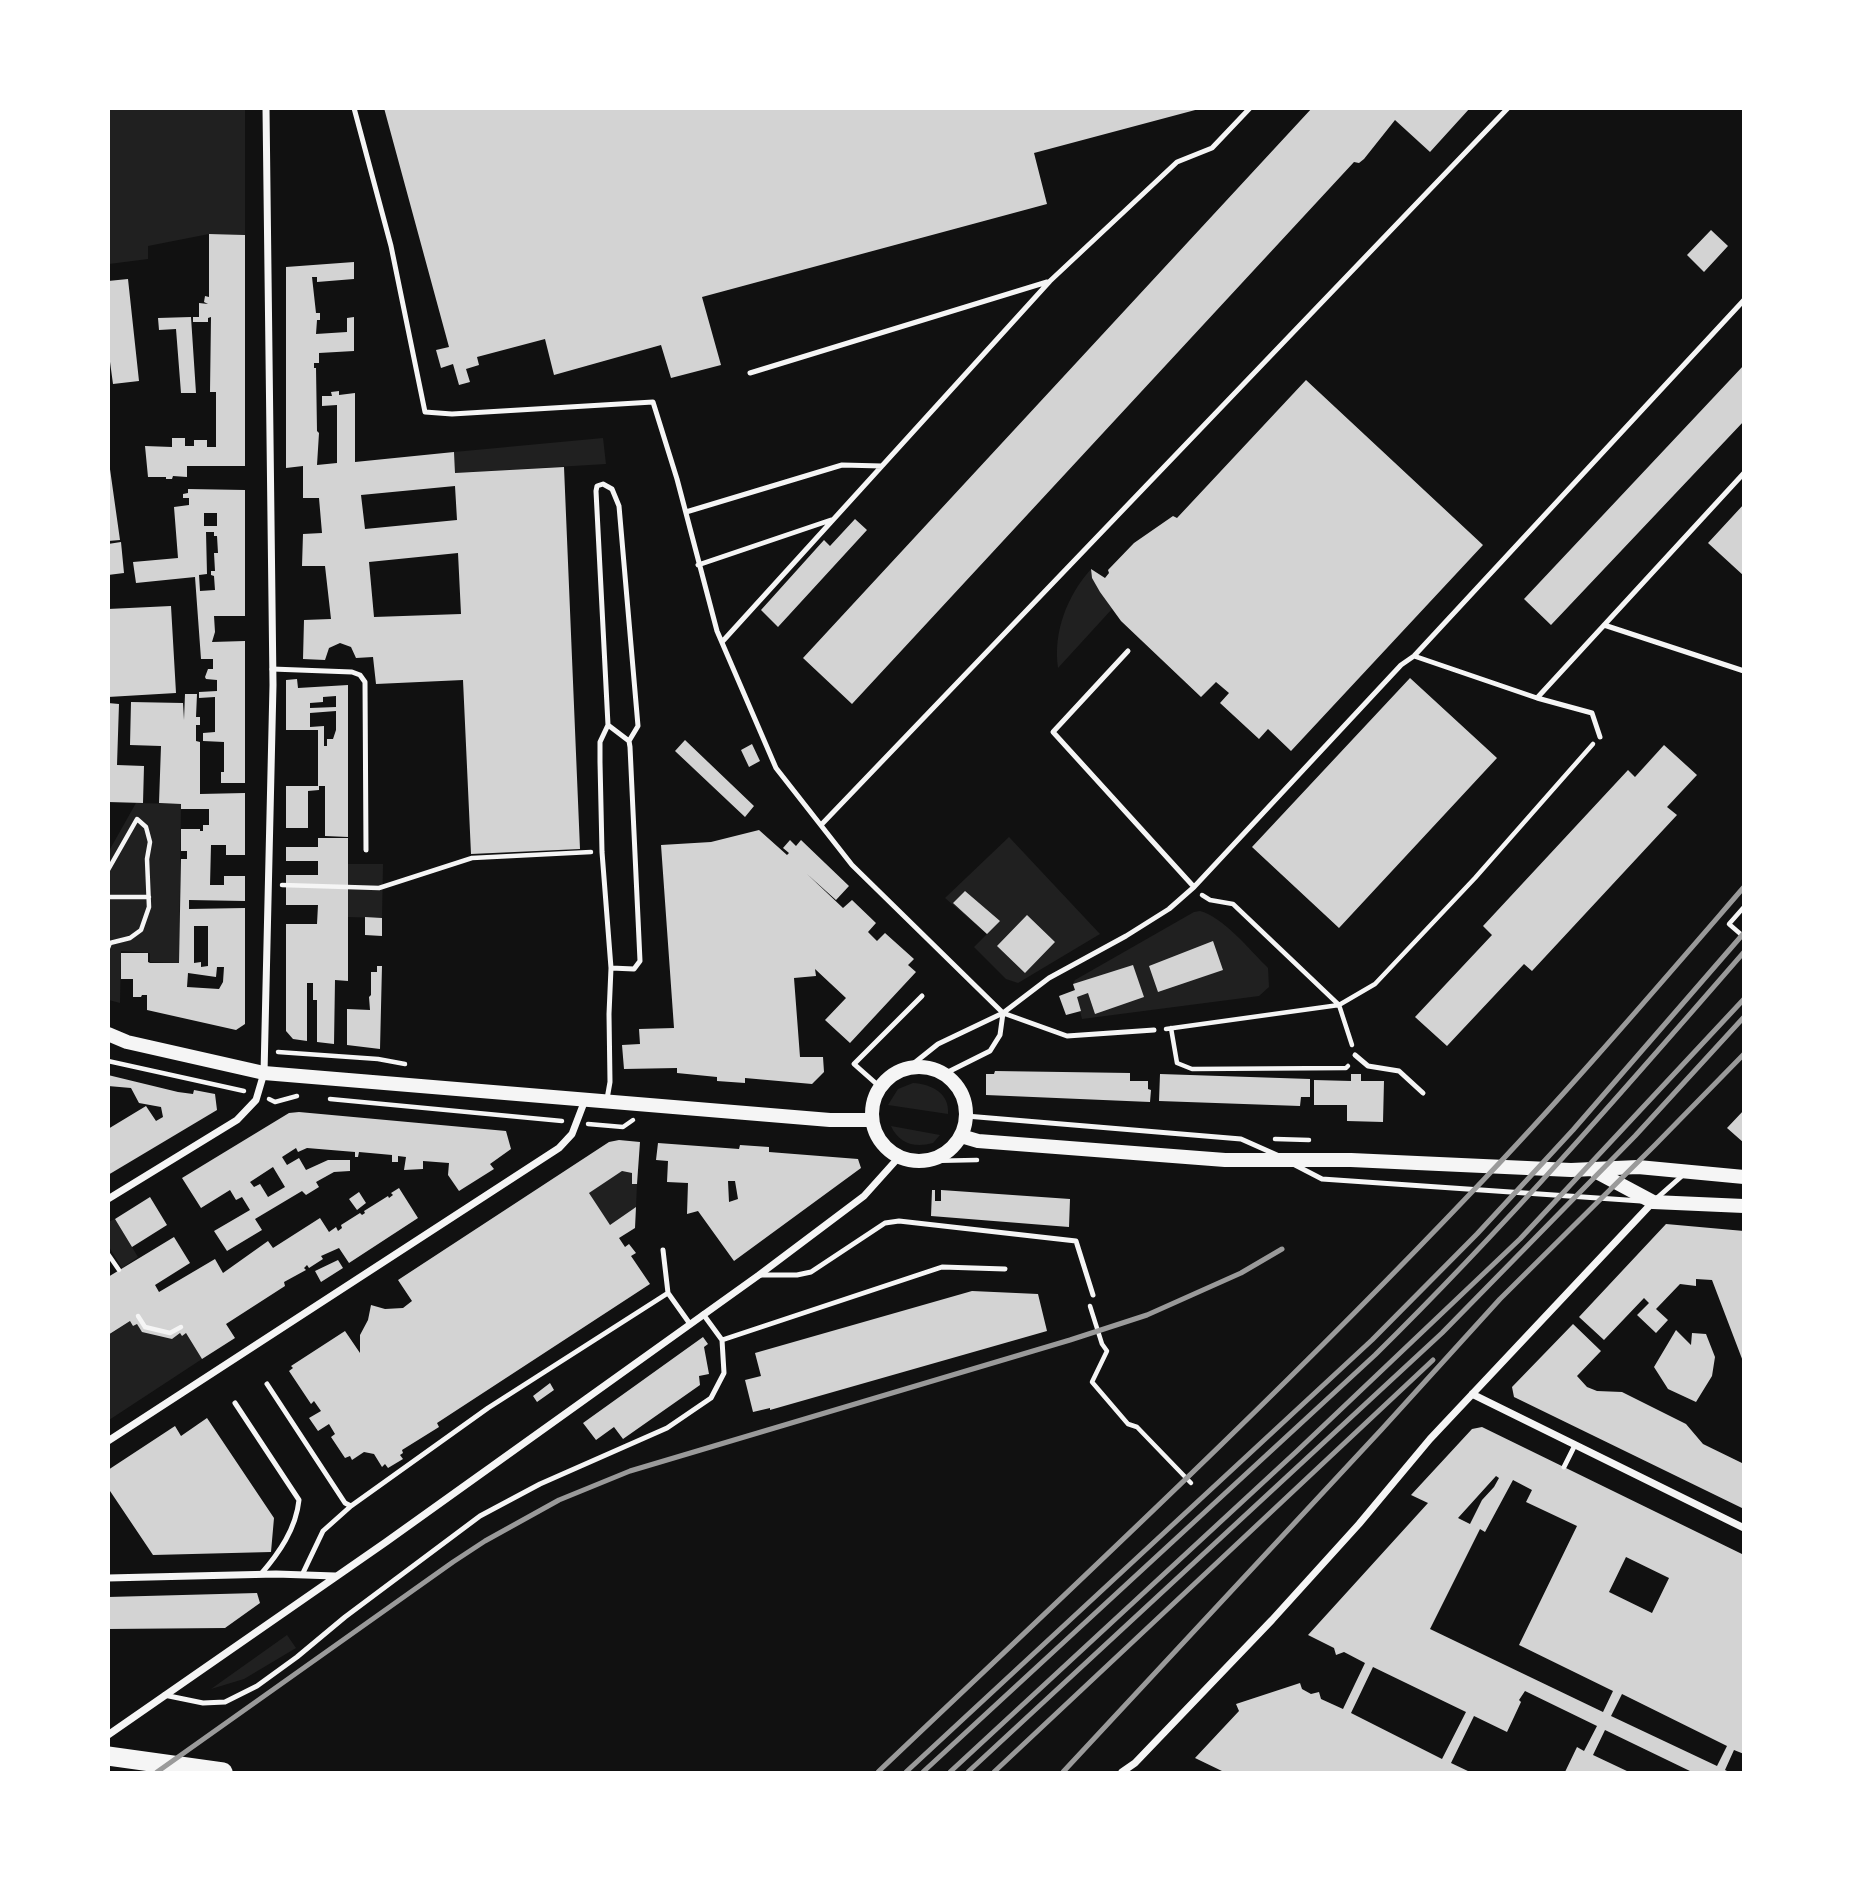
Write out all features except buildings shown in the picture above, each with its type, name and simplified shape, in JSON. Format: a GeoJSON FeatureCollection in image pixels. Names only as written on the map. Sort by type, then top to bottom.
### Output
{"type":"FeatureCollection","features":[{"type":"Feature","properties":{"kind":"highway"},"geometry":{"type":"LineString","coordinates":[[108,1756],[223,1773]]}},
{"type":"Feature","properties":{"kind":"main road"},"geometry":{"type":"LineString","coordinates":[[108,1034],[127,1042],[264,1073],[830,1120],[872,1120]]}},
{"type":"Feature","properties":{"kind":"main road"},"geometry":{"type":"LineString","coordinates":[[108,1042],[127,1042]]}},
{"type":"Feature","properties":{"kind":"main road"},"geometry":{"type":"LineString","coordinates":[[908,1068],[926,1068],[944,1074],[961,1092],[966,1116],[961,1136],[948,1152],[936,1159],[917,1162],[899,1157],[880,1142],[872,1120],[873,1103],[880,1087],[892,1075],[908,1068]]}},
{"type":"Feature","properties":{"kind":"main road"},"geometry":{"type":"LineString","coordinates":[[961,1136],[978,1141],[1225,1160],[1285,1159],[1594,1171],[1638,1167],[1744,1177]]}},
{"type":"Feature","properties":{"kind":"main road"},"geometry":{"type":"LineString","coordinates":[[1594,1171],[1653,1202],[1744,1206]]}},
{"type":"Feature","properties":{"kind":"street"},"geometry":{"type":"LineString","coordinates":[[108,1199],[237,1120],[256,1100],[264,1073],[272,669],[266,108]]}},
{"type":"Feature","properties":{"kind":"street"},"geometry":{"type":"LineString","coordinates":[[108,1441],[559,1148],[572,1134],[585,1100]]}},
{"type":"Feature","properties":{"kind":"street"},"geometry":{"type":"LineString","coordinates":[[108,1735],[336,1577],[759,1275],[864,1195],[899,1157]]}},
{"type":"Feature","properties":{"kind":"street"},"geometry":{"type":"LineString","coordinates":[[1122,1773],[1135,1763],[1272,1620],[1472,1394],[1653,1202]]}},
{"type":"Feature","properties":{"kind":"street"},"geometry":{"type":"LineString","coordinates":[[1472,1394],[1744,1528]]}},
{"type":"Feature","properties":{"kind":"street"},"geometry":{"type":"LineString","coordinates":[[108,1578],[261,1574],[336,1577]]}},
{"type":"Feature","properties":{"kind":"lane"},"geometry":{"type":"LineString","coordinates":[[354,108],[391,246],[425,412],[452,414],[653,402],[722,642],[776,768],[852,865],[1003,1013],[1067,1036],[1154,1030]]}},
{"type":"Feature","properties":{"kind":"lane"},"geometry":{"type":"LineString","coordinates":[[722,642],[1050,281],[1177,162],[1212,148],[1250,108]]}},
{"type":"Feature","properties":{"kind":"lane"},"geometry":{"type":"LineString","coordinates":[[821,825],[1508,108]]}},
{"type":"Feature","properties":{"kind":"lane"},"geometry":{"type":"LineString","coordinates":[[750,373],[1050,281]]}},
{"type":"Feature","properties":{"kind":"lane"},"geometry":{"type":"LineString","coordinates":[[908,1068],[938,1044],[1003,1013],[1049,978],[1169,909],[1194,887],[1401,665],[1414,656],[1744,300]]}},
{"type":"Feature","properties":{"kind":"lane"},"geometry":{"type":"LineString","coordinates":[[686,512],[842,465],[882,466]]}},
{"type":"Feature","properties":{"kind":"lane"},"geometry":{"type":"LineString","coordinates":[[1537,698],[1744,473]]}},
{"type":"Feature","properties":{"kind":"lane"},"geometry":{"type":"LineString","coordinates":[[607,1102],[610,1082],[611,968],[602,852],[600,742],[608,725],[596,491],[597,486],[603,484],[612,489],[619,506],[638,726],[629,741],[640,961],[634,970],[611,968]]}},
{"type":"Feature","properties":{"kind":"lane"},"geometry":{"type":"LineString","coordinates":[[698,565],[834,519]]}},
{"type":"Feature","properties":{"kind":"lane"},"geometry":{"type":"LineString","coordinates":[[1604,625],[1744,671]]}},
{"type":"Feature","properties":{"kind":"lane"},"geometry":{"type":"LineString","coordinates":[[1128,651],[1053,732],[1194,887]]}},
{"type":"Feature","properties":{"kind":"lane"},"geometry":{"type":"LineString","coordinates":[[1414,656],[1537,698],[1592,713],[1600,737]]}},
{"type":"Feature","properties":{"kind":"lane"},"geometry":{"type":"LineString","coordinates":[[272,669],[352,672],[360,675],[365,682],[366,850]]}},
{"type":"Feature","properties":{"kind":"lane"},"geometry":{"type":"LineString","coordinates":[[608,725],[629,741]]}},
{"type":"Feature","properties":{"kind":"lane"},"geometry":{"type":"LineString","coordinates":[[880,1087],[854,1064],[922,996]]}},
{"type":"Feature","properties":{"kind":"lane"},"geometry":{"type":"LineString","coordinates":[[944,1074],[990,1051],[1000,1035],[1003,1013]]}},
{"type":"Feature","properties":{"kind":"lane"},"geometry":{"type":"LineString","coordinates":[[1355,1055],[1368,1066],[1399,1071],[1423,1093]]}},
{"type":"Feature","properties":{"kind":"lane"},"geometry":{"type":"LineString","coordinates":[[966,1116],[1241,1139],[1322,1180],[1653,1202],[1688,1171]]}},
{"type":"Feature","properties":{"kind":"lane"},"geometry":{"type":"LineString","coordinates":[[759,1275],[797,1275],[811,1272],[885,1223],[899,1221],[1076,1241],[1093,1295]]}},
{"type":"Feature","properties":{"kind":"lane"},"geometry":{"type":"LineString","coordinates":[[663,1250],[668,1293],[690,1324]]}},
{"type":"Feature","properties":{"kind":"lane"},"geometry":{"type":"LineString","coordinates":[[722,1340],[942,1267],[1005,1269]]}},
{"type":"Feature","properties":{"kind":"lane"},"geometry":{"type":"LineString","coordinates":[[302,1575],[323,1531],[351,1506],[488,1408],[668,1293]]}},
{"type":"Feature","properties":{"kind":"lane"},"geometry":{"type":"LineString","coordinates":[[164,1695],[202,1703],[225,1702],[257,1686],[480,1516],[540,1483],[667,1428],[711,1398],[724,1373],[722,1340],[703,1314]]}},
{"type":"Feature","properties":{"kind":"lane"},"geometry":{"type":"LineString","coordinates":[[267,1384],[345,1503],[351,1506]]}},
{"type":"Feature","properties":{"kind":"lane"},"geometry":{"type":"LineString","coordinates":[[235,1403],[299,1500],[298,1511],[281,1551],[261,1574]]}},
{"type":"Feature","properties":{"kind":"lane"},"geometry":{"type":"LineString","coordinates":[[1564,1467],[1575,1445]]}},
{"type":"Feature","properties":{"kind":"path"},"geometry":{"type":"LineString","coordinates":[[1154,1030],[1339,1005],[1375,985],[1600,737]]}},
{"type":"Feature","properties":{"kind":"path"},"geometry":{"type":"LineString","coordinates":[[108,870],[137,819],[146,827],[150,842],[147,859],[149,906],[141,930],[130,938],[110,943],[108,948]]}},
{"type":"Feature","properties":{"kind":"path"},"geometry":{"type":"LineString","coordinates":[[282,885],[379,888],[472,858],[602,852]]}},
{"type":"Feature","properties":{"kind":"path"},"geometry":{"type":"LineString","coordinates":[[1171,1028],[1177,1063],[1192,1069],[1346,1068],[1355,1055],[1339,1005],[1233,904],[1210,900],[1194,887]]}},
{"type":"Feature","properties":{"kind":"path"},"geometry":{"type":"LineString","coordinates":[[108,897],[149,897]]}},
{"type":"Feature","properties":{"kind":"path"},"geometry":{"type":"LineString","coordinates":[[1744,907],[1729,924],[1744,937]]}},
{"type":"Feature","properties":{"kind":"path"},"geometry":{"type":"LineString","coordinates":[[265,1051],[378,1059],[414,1065]]}},
{"type":"Feature","properties":{"kind":"path"},"geometry":{"type":"LineString","coordinates":[[108,1254],[119,1270]]}},
{"type":"Feature","properties":{"kind":"path"},"geometry":{"type":"LineString","coordinates":[[1093,1295],[1089,1303],[1102,1344],[1107,1351],[1092,1382],[1128,1424],[1138,1427],[1191,1483]]}},
{"type":"Feature","properties":{"kind":"path"},"geometry":{"type":"LineString","coordinates":[[138,1316],[145,1327],[170,1333],[181,1327]]}},
{"type":"Feature","properties":{"kind":"shaded area"},"geometry":{"type":"Polygon","coordinates":[[[108,109],[245,109],[245,235],[209,234],[148,246],[148,259],[109,264],[108,109]]]}},
{"type":"Feature","properties":{"kind":"shaded area"},"geometry":{"type":"Polygon","coordinates":[[[603,438],[606,464],[455,473],[454,452],[603,438]]]}},
{"type":"Feature","properties":{"kind":"shaded area"},"geometry":{"type":"Polygon","coordinates":[[[1091,569],[1092,578],[1112,609],[1058,668],[1058,641],[1064,615],[1075,591],[1091,569]]]}},
{"type":"Feature","properties":{"kind":"shaded area"},"geometry":{"type":"Polygon","coordinates":[[[136,803],[181,804],[179,963],[150,962],[150,953],[121,951],[120,1003],[109,1000],[109,851],[136,803]]]}},
{"type":"Feature","properties":{"kind":"shaded area"},"geometry":{"type":"Polygon","coordinates":[[[1009,837],[1100,934],[1018,983],[1006,979],[974,947],[987,934],[945,898],[1009,837]]]}},
{"type":"Feature","properties":{"kind":"shaded area"},"geometry":{"type":"Polygon","coordinates":[[[348,864],[383,864],[382,918],[348,917],[348,864]]]}},
{"type":"Feature","properties":{"kind":"shaded area"},"geometry":{"type":"Polygon","coordinates":[[[1200,911],[1227,927],[1268,968],[1269,987],[1259,996],[1082,1019],[1073,984],[1075,980],[1200,911]]]}},
{"type":"Feature","properties":{"kind":"shaded area"},"geometry":{"type":"Polygon","coordinates":[[[913,1083],[926,1085],[943,1095],[948,1114],[888,1105],[898,1089],[913,1083]]]}},
{"type":"Feature","properties":{"kind":"shaded area"},"geometry":{"type":"Polygon","coordinates":[[[891,1126],[940,1135],[933,1143],[914,1145],[898,1137],[891,1126]]]}},
{"type":"Feature","properties":{"kind":"shaded area"},"geometry":{"type":"Polygon","coordinates":[[[622,1171],[632,1173],[632,1184],[637,1184],[636,1207],[610,1225],[589,1193],[622,1171]]]}},
{"type":"Feature","properties":{"kind":"shaded area"},"geometry":{"type":"Polygon","coordinates":[[[115,1219],[138,1257],[122,1268],[109,1247],[108,1222],[115,1219]]]}},
{"type":"Feature","properties":{"kind":"shaded area"},"geometry":{"type":"Polygon","coordinates":[[[130,1321],[133,1326],[137,1324],[172,1339],[180,1333],[186,1333],[202,1359],[109,1420],[109,1335],[130,1321]]]}},
{"type":"Feature","properties":{"kind":"shaded area"},"geometry":{"type":"Polygon","coordinates":[[[287,1635],[296,1648],[244,1679],[211,1689],[287,1635]]]}},
{"type":"Feature","properties":{"kind":"railway"},"geometry":{"type":"LineString","coordinates":[[878,1772],[1178,1487],[1398,1268],[1540,1119],[1744,887]]}},
{"type":"Feature","properties":{"kind":"railway"},"geometry":{"type":"LineString","coordinates":[[906,1772],[1372,1340],[1477,1234],[1573,1130],[1744,933]]}},
{"type":"Feature","properties":{"kind":"railway"},"geometry":{"type":"LineString","coordinates":[[923,1772],[1375,1355],[1517,1208],[1744,952]]}},
{"type":"Feature","properties":{"kind":"railway"},"geometry":{"type":"LineString","coordinates":[[950,1772],[1297,1451],[1520,1239],[1744,999]]}},
{"type":"Feature","properties":{"kind":"railway"},"geometry":{"type":"LineString","coordinates":[[968,1772],[1442,1333],[1635,1136],[1744,1017]]}},
{"type":"Feature","properties":{"kind":"railway"},"geometry":{"type":"LineString","coordinates":[[1063,1772],[1500,1299],[1744,1054]]}},
{"type":"Feature","properties":{"kind":"railway"},"geometry":{"type":"LineString","coordinates":[[157,1772],[453,1562],[559,1500],[630,1471],[1147,1315],[1241,1273],[1282,1249]]}},
{"type":"Feature","properties":{"kind":"railway"},"geometry":{"type":"LineString","coordinates":[[994,1772],[1433,1360]]}}]}
